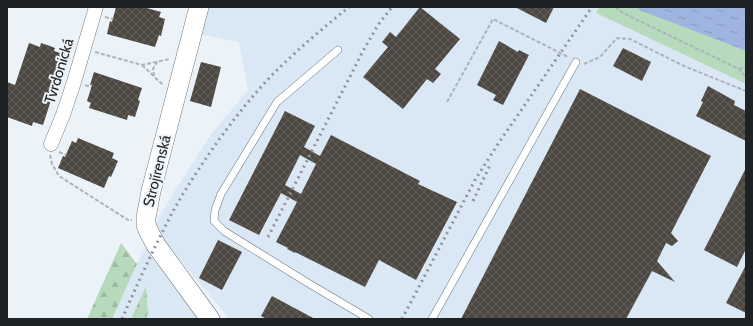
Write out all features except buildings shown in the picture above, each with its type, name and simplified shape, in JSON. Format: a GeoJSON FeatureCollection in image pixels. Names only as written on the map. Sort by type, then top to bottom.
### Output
{"type":"FeatureCollection","features":[{"type":"Feature","properties":{"kind":"street","name":"Tvrdonická"},"geometry":{"type":"LineString","coordinates":[[51,149],[84,49],[96,7]]}},
{"type":"Feature","properties":{"kind":"street","name":"Strojírenská"},"geometry":{"type":"LineString","coordinates":[[199,7],[151,191],[146,224],[156,245],[210,319]]}},
{"type":"Feature","properties":{"kind":"lane"},"geometry":{"type":"LineString","coordinates":[[338,50],[277,102],[221,194],[215,210],[214,222],[224,231],[369,319]]}},
{"type":"Feature","properties":{"kind":"lane"},"geometry":{"type":"LineString","coordinates":[[432,319],[576,62]]}},
{"type":"Feature","properties":{"kind":"path"},"geometry":{"type":"LineString","coordinates":[[615,7],[623,13],[739,69],[746,77]]}},
{"type":"Feature","properties":{"kind":"path"},"geometry":{"type":"LineString","coordinates":[[84,49],[142,65],[172,58]]}},
{"type":"Feature","properties":{"kind":"path"},"geometry":{"type":"LineString","coordinates":[[155,77],[152,69],[157,62]]}},
{"type":"Feature","properties":{"kind":"path"},"geometry":{"type":"LineString","coordinates":[[142,65],[166,86]]}},
{"type":"Feature","properties":{"kind":"path"},"geometry":{"type":"LineString","coordinates":[[739,69],[746,67]]}},
{"type":"Feature","properties":{"kind":"path"},"geometry":{"type":"LineString","coordinates":[[51,149],[52,164],[60,176],[128,220]]}},
{"type":"Feature","properties":{"kind":"shaded area"},"geometry":{"type":"Polygon","coordinates":[[[208,7],[600,7],[596,13],[746,84],[746,319],[227,319],[227,316],[167,244],[159,260],[201,319],[146,319],[148,313],[146,287],[131,319],[112,319],[159,218],[172,195],[210,136],[248,90],[239,42],[199,34],[208,7]]]}},
{"type":"Feature","properties":{"kind":"green space"},"geometry":{"type":"Polygon","coordinates":[[[600,7],[636,7],[639,10],[746,51],[746,84],[596,13],[600,7]]]}},
{"type":"Feature","properties":{"kind":"green space"},"geometry":{"type":"Polygon","coordinates":[[[121,243],[137,264],[112,319],[87,319],[121,243]]]}},
{"type":"Feature","properties":{"kind":"green space"},"geometry":{"type":"Polygon","coordinates":[[[146,286],[148,313],[146,319],[131,319],[146,286]]]}},
{"type":"Feature","properties":{"kind":"water"},"geometry":{"type":"Polygon","coordinates":[[[636,7],[746,7],[746,51],[639,10],[636,7]]]}},
{"type":"Feature","properties":{"kind":"railway"},"geometry":{"type":"LineString","coordinates":[[122,319],[147,263],[180,199],[200,167],[223,135],[259,89],[272,75],[290,57],[349,7]]}},
{"type":"Feature","properties":{"kind":"railway"},"geometry":{"type":"LineString","coordinates":[[268,237],[363,51],[378,25],[392,7]]}},
{"type":"Feature","properties":{"kind":"railway"},"geometry":{"type":"LineString","coordinates":[[402,319],[475,180],[592,7]]}},
{"type":"Feature","properties":{"kind":"railway"},"geometry":{"type":"LineString","coordinates":[[473,201],[491,163]]}}]}
